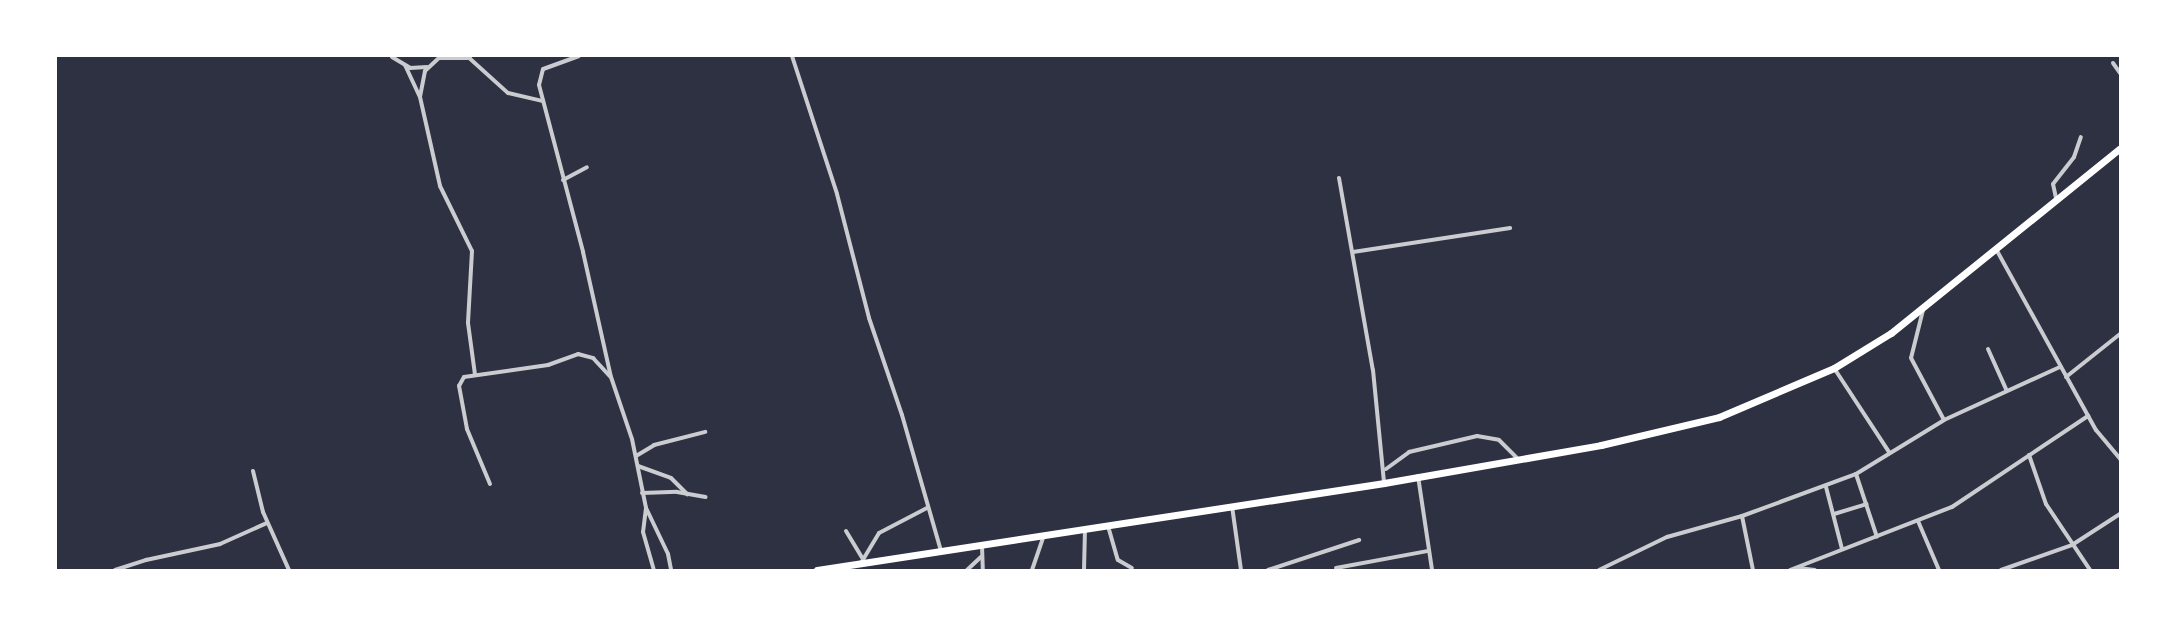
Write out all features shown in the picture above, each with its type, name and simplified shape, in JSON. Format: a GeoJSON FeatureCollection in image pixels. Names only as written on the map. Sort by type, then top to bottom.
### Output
{"type":"FeatureCollection","features":[{"type":"Feature","properties":{"kind":"highway"},"geometry":{"type":"LineString","coordinates":[[818,570],[827,570],[861,561],[942,552],[1384,483],[1645,436],[1719,417],[1834,368],[1923,310],[2121,148]]}},
{"type":"Feature","properties":{"kind":"street"},"geometry":{"type":"LineString","coordinates":[[579,56],[543,69],[538,81],[583,252],[610,376],[636,456],[646,508],[668,554],[671,570]]}},
{"type":"Feature","properties":{"kind":"street"},"geometry":{"type":"LineString","coordinates":[[792,56],[837,194],[860,287],[902,415],[927,508],[942,552]]}},
{"type":"Feature","properties":{"kind":"street"},"geometry":{"type":"LineString","coordinates":[[392,57],[405,65],[428,67]]}},
{"type":"Feature","properties":{"kind":"street"},"geometry":{"type":"LineString","coordinates":[[420,97],[428,67],[439,57],[469,57],[508,93],[544,101]]}},
{"type":"Feature","properties":{"kind":"street"},"geometry":{"type":"LineString","coordinates":[[2113,63],[2121,74]]}},
{"type":"Feature","properties":{"kind":"street"},"geometry":{"type":"LineString","coordinates":[[405,65],[420,97],[440,186],[472,251],[468,323],[475,375]]}},
{"type":"Feature","properties":{"kind":"street"},"geometry":{"type":"LineString","coordinates":[[2057,200],[2053,184],[2074,157],[2081,137]]}},
{"type":"Feature","properties":{"kind":"street"},"geometry":{"type":"LineString","coordinates":[[563,180],[587,167]]}},
{"type":"Feature","properties":{"kind":"street"},"geometry":{"type":"LineString","coordinates":[[1339,178],[1353,252],[1385,470],[1384,483]]}},
{"type":"Feature","properties":{"kind":"street"},"geometry":{"type":"LineString","coordinates":[[1353,252],[1510,228]]}},
{"type":"Feature","properties":{"kind":"street"},"geometry":{"type":"LineString","coordinates":[[1996,249],[2052,345],[2060,367],[2088,416],[2106,446],[2121,459]]}},
{"type":"Feature","properties":{"kind":"street"},"geometry":{"type":"LineString","coordinates":[[1923,310],[1911,358],[1944,420]]}},
{"type":"Feature","properties":{"kind":"street"},"geometry":{"type":"LineString","coordinates":[[2067,377],[2121,334]]}},
{"type":"Feature","properties":{"kind":"street"},"geometry":{"type":"LineString","coordinates":[[1988,349],[2006,389]]}},
{"type":"Feature","properties":{"kind":"street"},"geometry":{"type":"LineString","coordinates":[[490,484],[471,441],[459,386],[464,377],[548,365],[578,354],[593,358],[610,376]]}},
{"type":"Feature","properties":{"kind":"street"},"geometry":{"type":"LineString","coordinates":[[1599,570],[1667,537],[1742,516],[1826,488],[1856,474],[1888,452],[1944,420],[2006,389],[2060,367]]}},
{"type":"Feature","properties":{"kind":"street"},"geometry":{"type":"LineString","coordinates":[[1834,368],[1888,452]]}},
{"type":"Feature","properties":{"kind":"street"},"geometry":{"type":"LineString","coordinates":[[1790,570],[1952,507],[2088,416]]}},
{"type":"Feature","properties":{"kind":"street"},"geometry":{"type":"LineString","coordinates":[[636,456],[654,445],[705,432]]}},
{"type":"Feature","properties":{"kind":"street"},"geometry":{"type":"LineString","coordinates":[[1385,470],[1409,452],[1477,436],[1499,440],[1517,458]]}},
{"type":"Feature","properties":{"kind":"street"},"geometry":{"type":"LineString","coordinates":[[2029,455],[2041,494],[2090,570]]}},
{"type":"Feature","properties":{"kind":"street"},"geometry":{"type":"LineString","coordinates":[[637,465],[670,478],[687,494]]}},
{"type":"Feature","properties":{"kind":"street"},"geometry":{"type":"LineString","coordinates":[[254,471],[267,523],[289,570]]}},
{"type":"Feature","properties":{"kind":"street"},"geometry":{"type":"LineString","coordinates":[[1856,474],[1877,537]]}},
{"type":"Feature","properties":{"kind":"street"},"geometry":{"type":"LineString","coordinates":[[1418,476],[1432,570]]}},
{"type":"Feature","properties":{"kind":"street"},"geometry":{"type":"LineString","coordinates":[[1826,488],[1842,549]]}},
{"type":"Feature","properties":{"kind":"street"},"geometry":{"type":"LineString","coordinates":[[642,493],[687,494],[706,497]]}},
{"type":"Feature","properties":{"kind":"street"},"geometry":{"type":"LineString","coordinates":[[1833,514],[1866,504]]}},
{"type":"Feature","properties":{"kind":"street"},"geometry":{"type":"LineString","coordinates":[[1232,506],[1241,570]]}},
{"type":"Feature","properties":{"kind":"street"},"geometry":{"type":"LineString","coordinates":[[646,508],[643,532],[654,570]]}},
{"type":"Feature","properties":{"kind":"street"},"geometry":{"type":"LineString","coordinates":[[861,561],[879,533],[927,508]]}},
{"type":"Feature","properties":{"kind":"street"},"geometry":{"type":"LineString","coordinates":[[2001,570],[2072,545],[2121,514]]}},
{"type":"Feature","properties":{"kind":"street"},"geometry":{"type":"LineString","coordinates":[[1742,516],[1753,570]]}},
{"type":"Feature","properties":{"kind":"street"},"geometry":{"type":"LineString","coordinates":[[1918,521],[1939,570]]}},
{"type":"Feature","properties":{"kind":"street"},"geometry":{"type":"LineString","coordinates":[[115,570],[220,544],[267,523]]}},
{"type":"Feature","properties":{"kind":"street"},"geometry":{"type":"LineString","coordinates":[[1108,526],[1118,560],[1132,568]]}},
{"type":"Feature","properties":{"kind":"street"},"geometry":{"type":"LineString","coordinates":[[1083,570],[1085,530]]}},
{"type":"Feature","properties":{"kind":"street"},"geometry":{"type":"LineString","coordinates":[[846,531],[861,561]]}},
{"type":"Feature","properties":{"kind":"street"},"geometry":{"type":"LineString","coordinates":[[1032,570],[1044,535]]}},
{"type":"Feature","properties":{"kind":"street"},"geometry":{"type":"LineString","coordinates":[[1268,570],[1359,540]]}},
{"type":"Feature","properties":{"kind":"street"},"geometry":{"type":"LineString","coordinates":[[981,545],[983,570]]}},
{"type":"Feature","properties":{"kind":"street"},"geometry":{"type":"LineString","coordinates":[[1336,568],[1428,551]]}},
{"type":"Feature","properties":{"kind":"street"},"geometry":{"type":"LineString","coordinates":[[967,570],[982,556]]}},
{"type":"Feature","properties":{"kind":"street"},"geometry":{"type":"LineString","coordinates":[[1797,568],[1815,570]]}}]}
